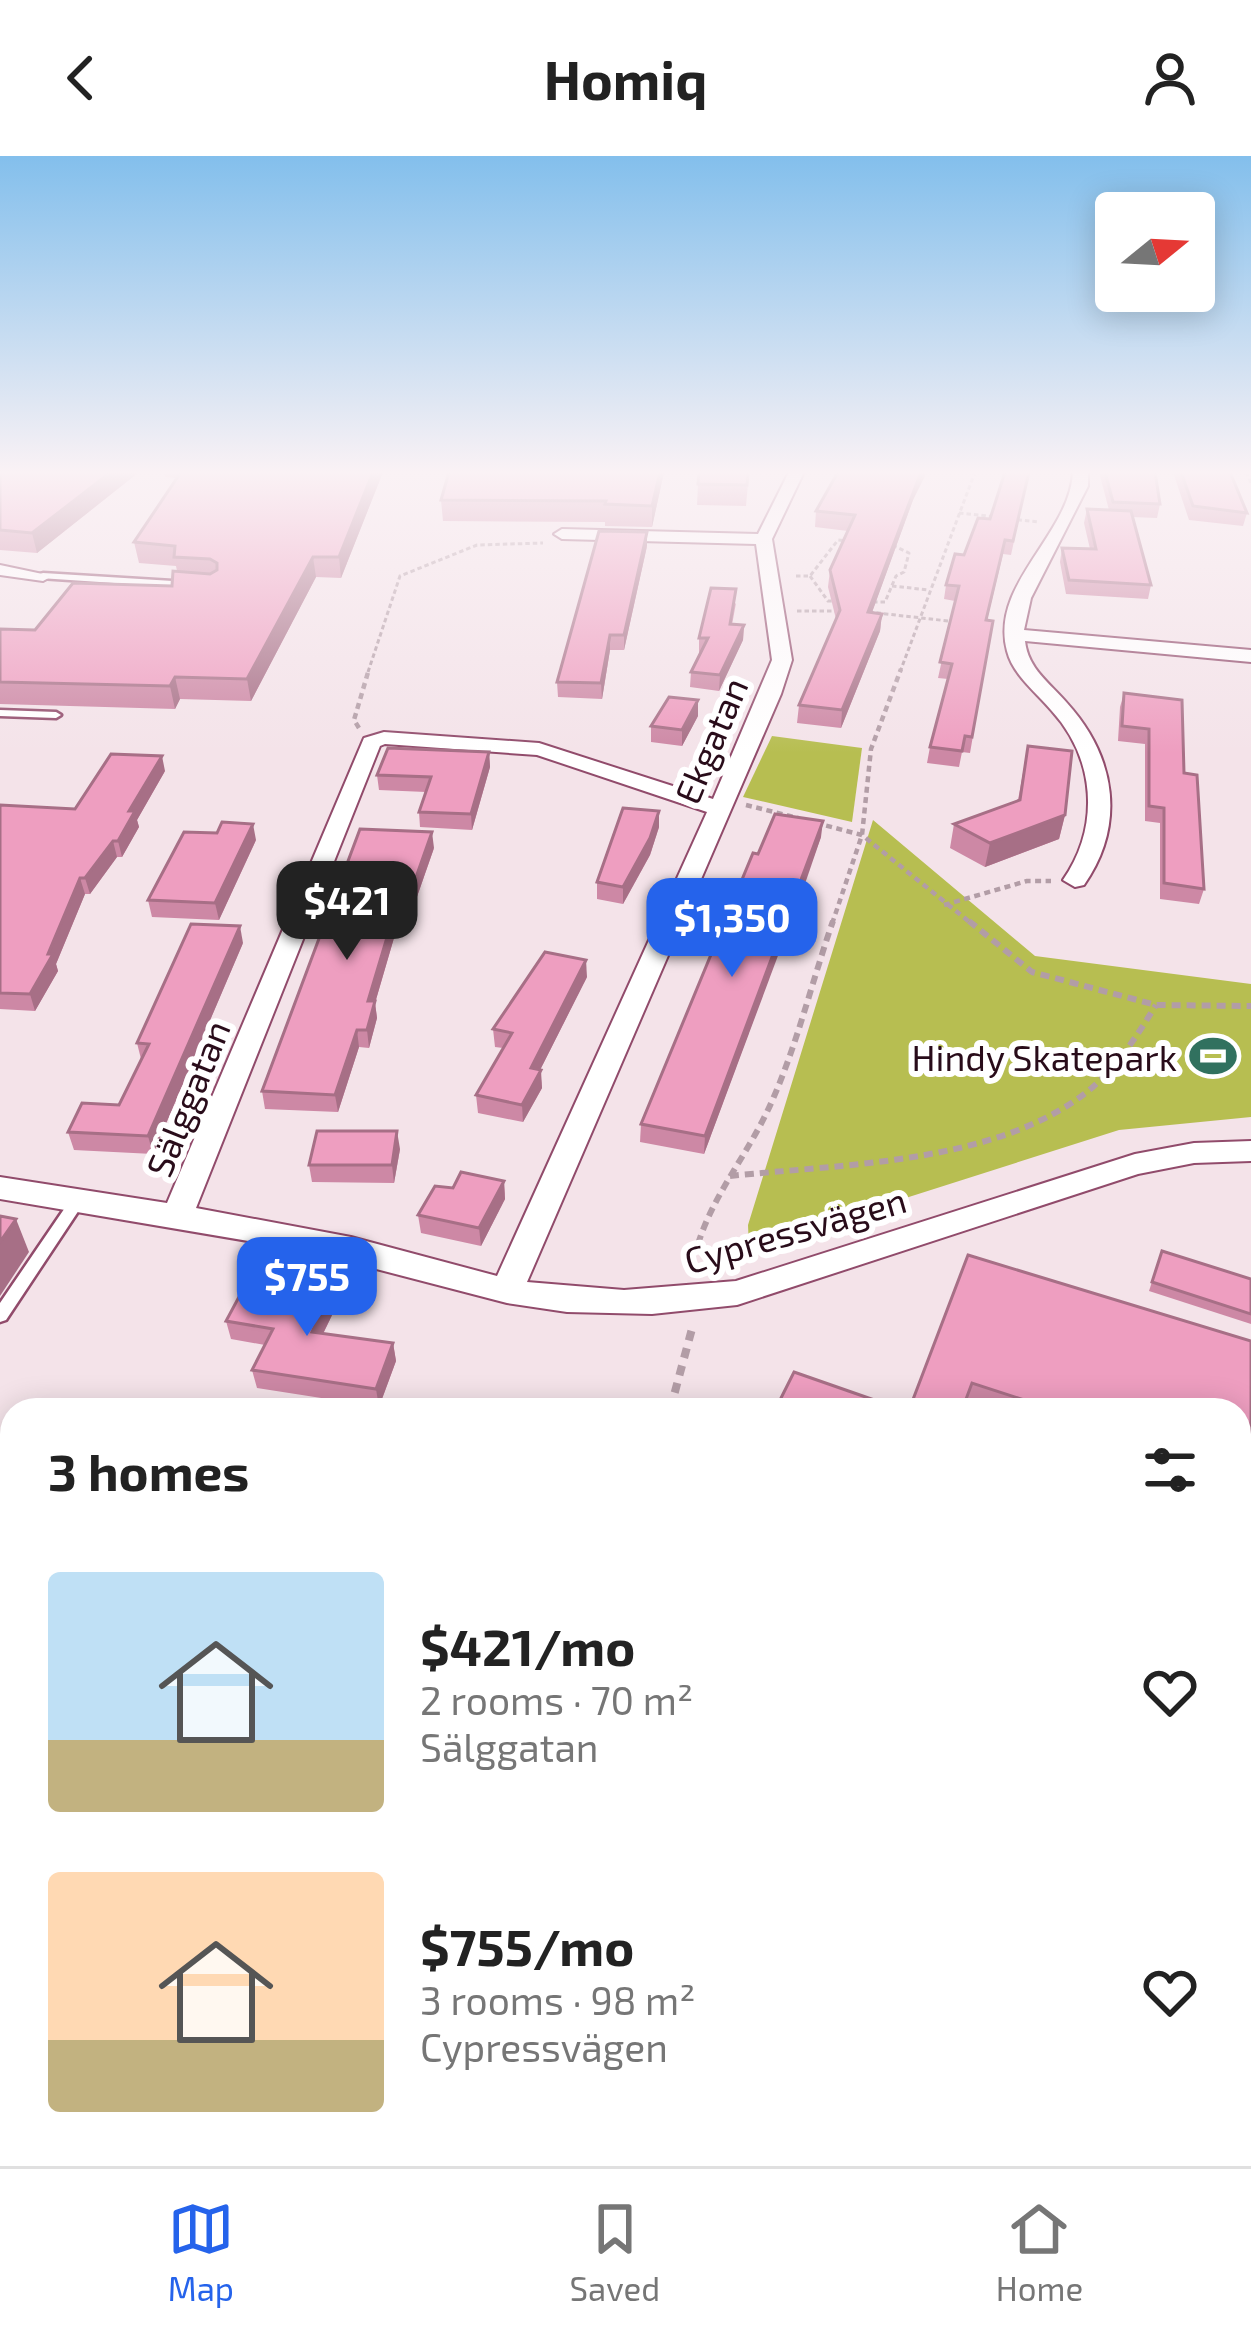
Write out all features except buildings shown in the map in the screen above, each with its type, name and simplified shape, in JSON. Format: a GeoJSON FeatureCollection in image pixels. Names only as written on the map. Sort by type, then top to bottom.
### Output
{"type":"FeatureCollection","features":[{"type":"Feature","properties":{"kind":"street","name":"Ekgatan"},"geometry":{"type":"LineString","coordinates":[[507,1291],[782,660],[767,566]]}},
{"type":"Feature","properties":{"kind":"street"},"geometry":{"type":"LineString","coordinates":[[1035,566],[1015,647],[1025,668],[1067,715],[1092,754],[1103,800],[1093,861],[1075,880]]}},
{"type":"Feature","properties":{"kind":"street"},"geometry":{"type":"LineString","coordinates":[[0,570],[43,576]]}},
{"type":"Feature","properties":{"kind":"street"},"geometry":{"type":"LineString","coordinates":[[1016,632],[1251,656]]}},
{"type":"Feature","properties":{"kind":"street"},"geometry":{"type":"LineString","coordinates":[[370,742],[384,738],[539,748],[723,804]]}},
{"type":"Feature","properties":{"kind":"street","name":"Sälggatan"},"geometry":{"type":"LineString","coordinates":[[178,1214],[370,742]]}},
{"type":"Feature","properties":{"kind":"street","name":"Cypressvägen"},"geometry":{"type":"LineString","coordinates":[[0,1188],[178,1214],[356,1250],[507,1291],[608,1304],[687,1301],[737,1293],[1135,1164],[1194,1153],[1251,1150]]}},
{"type":"Feature","properties":{"kind":"lane"},"geometry":{"type":"LineString","coordinates":[[43,576],[192,585]]}},
{"type":"Feature","properties":{"kind":"lane"},"geometry":{"type":"LineString","coordinates":[[0,713],[56,715]]}},
{"type":"Feature","properties":{"kind":"lane"},"geometry":{"type":"LineString","coordinates":[[0,1316],[78,1200]]}},
{"type":"Feature","properties":{"kind":"path"},"geometry":{"type":"LineString","coordinates":[[370,742],[354,720],[356,708],[400,576],[426,566]]}},
{"type":"Feature","properties":{"kind":"path"},"geometry":{"type":"LineString","coordinates":[[810,576],[818,566]]}},
{"type":"Feature","properties":{"kind":"path"},"geometry":{"type":"LineString","coordinates":[[867,602],[885,602],[906,566]]}},
{"type":"Feature","properties":{"kind":"path"},"geometry":{"type":"LineString","coordinates":[[674,1398],[693,1335],[687,1301],[690,1259],[710,1205],[769,1108],[862,835],[871,749],[938,566]]}},
{"type":"Feature","properties":{"kind":"path"},"geometry":{"type":"LineString","coordinates":[[768,575],[810,576]]}},
{"type":"Feature","properties":{"kind":"path"},"geometry":{"type":"LineString","coordinates":[[810,576],[828,602],[848,602]]}},
{"type":"Feature","properties":{"kind":"path"},"geometry":{"type":"LineString","coordinates":[[892,586],[929,590]]}},
{"type":"Feature","properties":{"kind":"path"},"geometry":{"type":"LineString","coordinates":[[776,611],[870,612],[1016,632]]}},
{"type":"Feature","properties":{"kind":"path"},"geometry":{"type":"LineString","coordinates":[[723,804],[862,835],[1032,972],[1156,1005],[1251,1006]]}},
{"type":"Feature","properties":{"kind":"path"},"geometry":{"type":"LineString","coordinates":[[944,905],[1027,881],[1075,880]]}},
{"type":"Feature","properties":{"kind":"path"},"geometry":{"type":"LineString","coordinates":[[730,1176],[928,1150],[1021,1127],[1054,1113],[1098,1083],[1156,1005]]}},
{"type":"Feature","properties":{"kind":"green space"},"geometry":{"type":"Polygon","coordinates":[[[772,736],[862,748],[852,822],[743,797],[772,736]]]}},
{"type":"Feature","properties":{"kind":"green space"},"geometry":{"type":"Polygon","coordinates":[[[873,820],[1035,956],[1251,984],[1251,1117],[1119,1130],[749,1248],[748,1225],[873,820]]]}},
{"type":"Feature","properties":{"kind":"place","name":"Hindy Skatepark"},"geometry":{"type":"Point","coordinates":[1213,1056]}}]}
